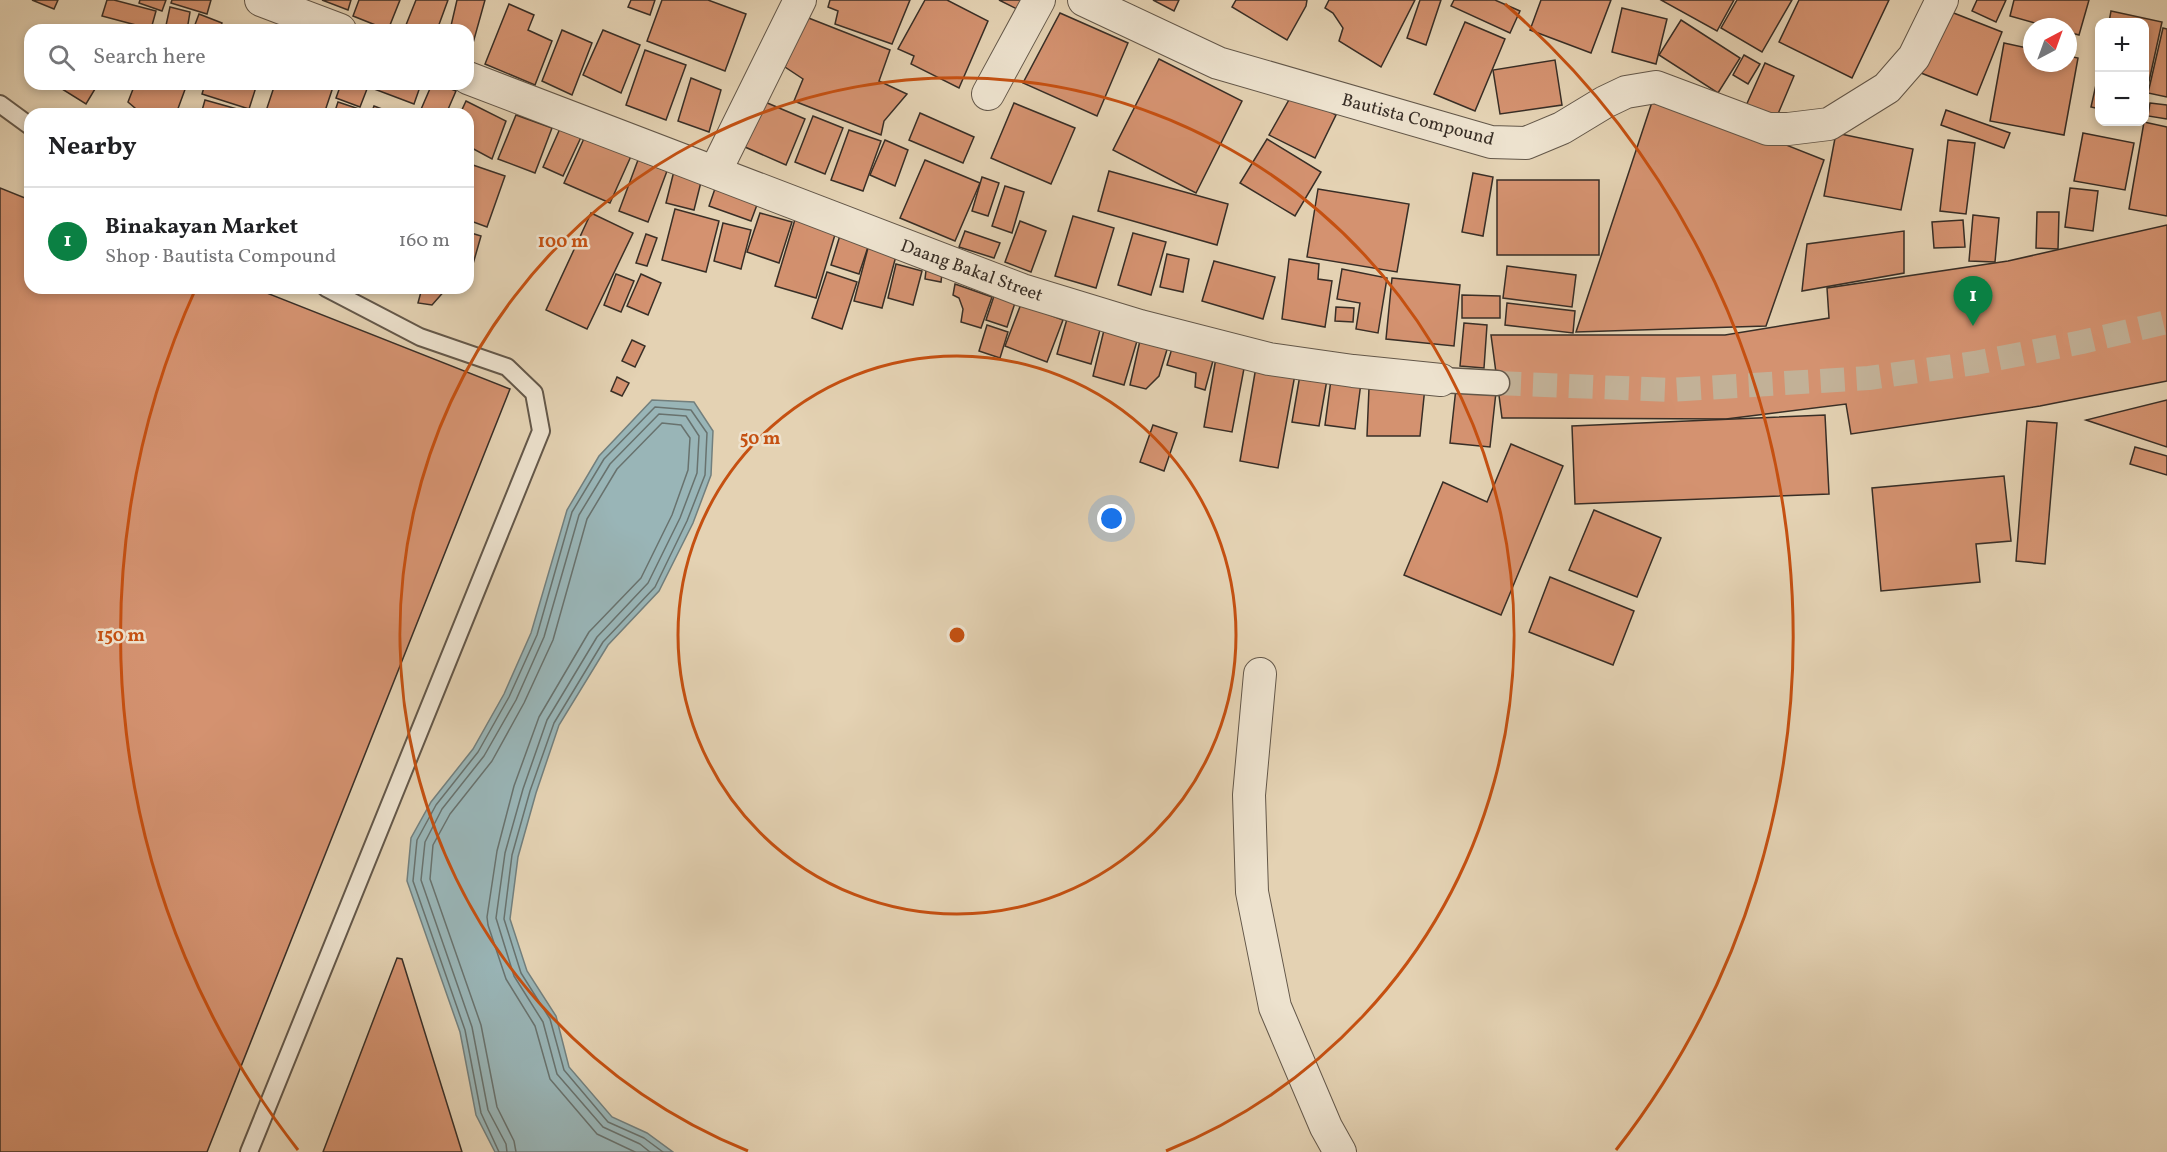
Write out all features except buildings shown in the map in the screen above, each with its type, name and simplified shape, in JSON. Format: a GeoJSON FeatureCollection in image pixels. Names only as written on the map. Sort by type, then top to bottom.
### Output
{"type":"FeatureCollection","features":[{"type":"Feature","properties":{"kind":"street"},"geometry":{"type":"LineString","coordinates":[[261,0],[324,24]]}},
{"type":"Feature","properties":{"kind":"street"},"geometry":{"type":"LineString","coordinates":[[715,172],[800,0]]}},
{"type":"Feature","properties":{"kind":"street"},"geometry":{"type":"LineString","coordinates":[[988,94],[1039,0]]}},
{"type":"Feature","properties":{"kind":"street","name":"Bautista Compound"},"geometry":{"type":"LineString","coordinates":[[1084,0],[1218,63],[1491,142],[1526,143],[1562,128],[1626,92],[1656,87],[1768,129],[1829,124],[1887,88],[1914,57],[1942,0]]}},
{"type":"Feature","properties":{"kind":"street","name":"Daang Bakal Street"},"geometry":{"type":"LineString","coordinates":[[474,80],[1022,290],[1140,326],[1269,359],[1353,371],[1497,383]]}},
{"type":"Feature","properties":{"kind":"street"},"geometry":{"type":"LineString","coordinates":[[1260,674],[1249,795],[1252,892],[1275,1007],[1326,1127],[1341,1152]]}},
{"type":"Feature","properties":{"kind":"lane"},"geometry":{"type":"LineString","coordinates":[[0,104],[24,122]]}},
{"type":"Feature","properties":{"kind":"lane"},"geometry":{"type":"LineString","coordinates":[[249,1152],[541,431],[534,393],[507,367],[420,337],[338,294]]}},
{"type":"Feature","properties":{"kind":"water"},"geometry":{"type":"Polygon","coordinates":[[[652,400],[694,402],[713,431],[711,475],[693,523],[659,591],[608,645],[559,725],[518,857],[510,919],[527,971],[556,1016],[569,1067],[612,1117],[647,1133],[673,1152],[495,1152],[476,1115],[460,1032],[407,881],[411,838],[431,802],[473,749],[504,694],[531,633],[567,510],[599,456],[652,400]]]}},
{"type":"Feature","properties":{"kind":"tunnel"},"geometry":{"type":"LineString","coordinates":[[1497,383],[1670,390],[1869,378],[1975,363],[2082,342],[2167,322]]}},
{"type":"Feature","properties":{"kind":"place","name":"Binakayan Market"},"geometry":{"type":"Point","coordinates":[1973,326]}}]}
